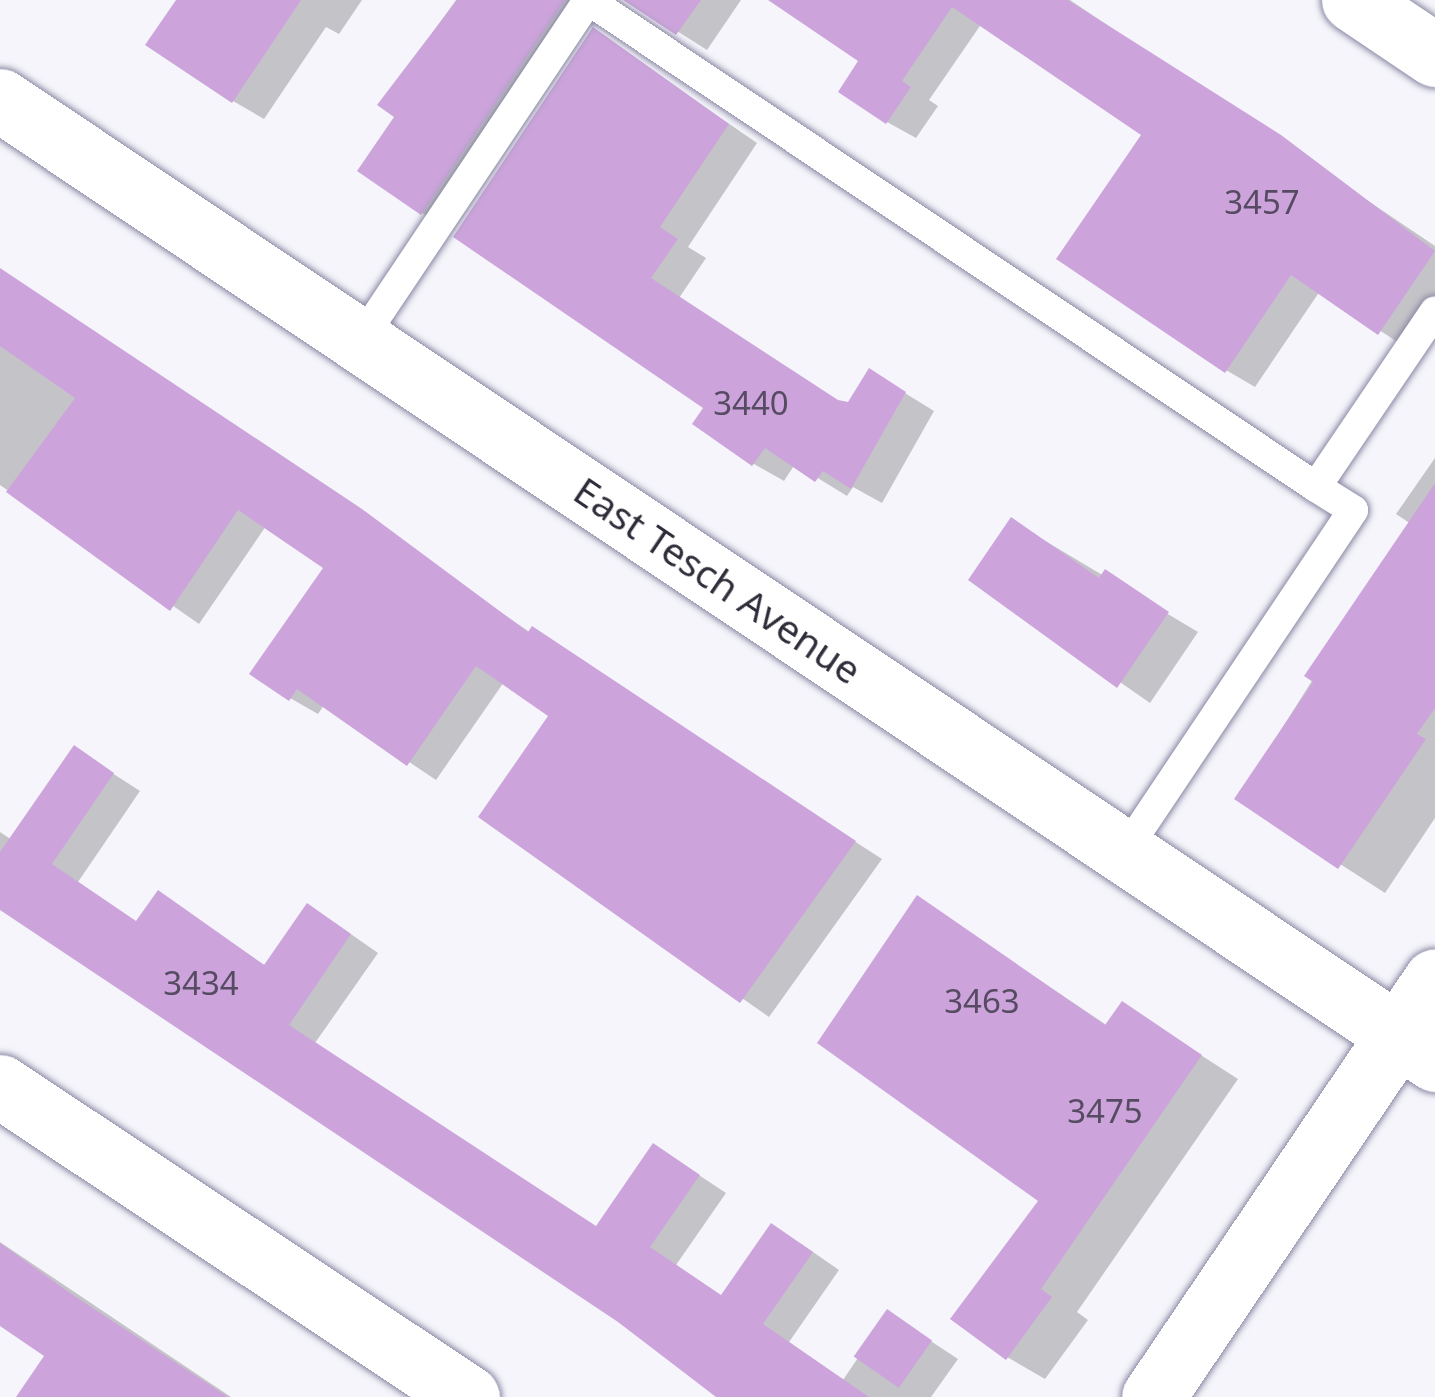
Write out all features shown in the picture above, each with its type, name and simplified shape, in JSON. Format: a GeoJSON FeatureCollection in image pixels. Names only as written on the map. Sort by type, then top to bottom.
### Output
{"type":"FeatureCollection","features":[{"type":"Feature","properties":{"kind":"street"},"geometry":{"type":"LineString","coordinates":[[1353,0],[1435,55]]}},
{"type":"Feature","properties":{"kind":"street","name":"East Tesch Avenue"},"geometry":{"type":"LineString","coordinates":[[0,100],[1418,1048]]}},
{"type":"Feature","properties":{"kind":"street"},"geometry":{"type":"LineString","coordinates":[[1153,1397],[1418,1048],[1435,980]]}},
{"type":"Feature","properties":{"kind":"street"},"geometry":{"type":"LineString","coordinates":[[0,1085],[468,1397]]}},
{"type":"Feature","properties":{"kind":"lane"},"geometry":{"type":"LineString","coordinates":[[360,341],[588,0],[1353,510],[1125,851]]}},
{"type":"Feature","properties":{"kind":"lane"},"geometry":{"type":"LineString","coordinates":[[1316,487],[1435,311]]}},
{"type":"Feature","properties":{"kind":"building"},"geometry":{"type":"Polygon","coordinates":[[[176,0],[301,0],[232,103],[145,45],[176,0]]]}},
{"type":"Feature","properties":{"kind":"building"},"geometry":{"type":"Polygon","coordinates":[[[457,0],[565,0],[421,215],[357,171],[394,117],[377,105],[457,0]]]}},
{"type":"Feature","properties":{"kind":"building"},"geometry":{"type":"Polygon","coordinates":[[[623,0],[701,0],[676,35],[623,0]]]}},
{"type":"Feature","properties":{"kind":"building"},"geometry":{"type":"Polygon","coordinates":[[[768,0],[1068,0],[1281,135],[1435,251],[1378,335],[1291,275],[1225,373],[1056,259],[1141,135],[952,7],[902,81],[911,87],[886,124],[838,92],[858,61],[768,0]]]}},
{"type":"Feature","properties":{"kind":"building"},"geometry":{"type":"Polygon","coordinates":[[[593,27],[729,124],[660,227],[678,239],[651,278],[838,400],[848,402],[869,368],[906,392],[851,489],[823,471],[815,482],[765,448],[752,466],[692,424],[703,408],[453,237],[593,27]]]}},
{"type":"Feature","properties":{"kind":"building"},"geometry":{"type":"Polygon","coordinates":[[[0,268],[362,509],[528,632],[532,626],[856,841],[740,1003],[478,817],[548,716],[476,666],[407,766],[297,689],[289,701],[249,674],[323,568],[238,510],[170,611],[6,492],[75,398],[0,346],[0,268]]]}},
{"type":"Feature","properties":{"kind":"building"},"geometry":{"type":"Polygon","coordinates":[[[1435,483],[1435,708],[1417,734],[1426,739],[1338,869],[1234,799],[1313,682],[1304,676],[1435,483]]]}},
{"type":"Feature","properties":{"kind":"building"},"geometry":{"type":"Polygon","coordinates":[[[1011,517],[1099,578],[1105,569],[1169,612],[1117,688],[968,580],[1011,517]]]}},
{"type":"Feature","properties":{"kind":"building"},"geometry":{"type":"Polygon","coordinates":[[[74,745],[114,773],[52,864],[136,921],[158,890],[264,965],[307,903],[351,934],[289,1025],[596,1226],[653,1143],[700,1175],[650,1247],[721,1295],[771,1223],[813,1252],[763,1324],[869,1397],[716,1397],[618,1322],[0,910],[0,852],[74,745]]]}},
{"type":"Feature","properties":{"kind":"building"},"geometry":{"type":"Polygon","coordinates":[[[917,895],[1105,1025],[1122,1001],[1202,1055],[1041,1289],[1052,1297],[1006,1360],[950,1319],[1038,1201],[817,1043],[917,895]]]}},
{"type":"Feature","properties":{"kind":"building"},"geometry":{"type":"Polygon","coordinates":[[[0,1243],[228,1397],[16,1397],[44,1356],[0,1326],[0,1243]]]}},
{"type":"Feature","properties":{"kind":"building"},"geometry":{"type":"Polygon","coordinates":[[[887,1309],[932,1341],[899,1388],[854,1357],[887,1309]]]}}]}
